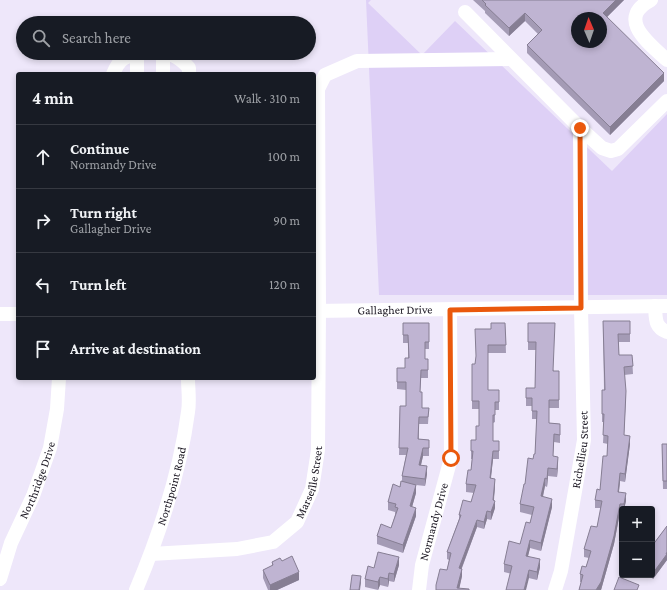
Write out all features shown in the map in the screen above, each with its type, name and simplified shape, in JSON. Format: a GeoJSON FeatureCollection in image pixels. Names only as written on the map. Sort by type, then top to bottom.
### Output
{"type":"FeatureCollection","features":[{"type":"Feature","properties":{"kind":"street"},"geometry":{"type":"LineString","coordinates":[[651,0],[640,9],[636,16],[635,24],[638,32],[667,60]]}},
{"type":"Feature","properties":{"kind":"street"},"geometry":{"type":"LineString","coordinates":[[465,12],[580,128],[602,148],[611,150],[618,149],[667,101]]}},
{"type":"Feature","properties":{"kind":"street","name":"Marseille Street"},"geometry":{"type":"LineString","coordinates":[[151,554],[238,549],[273,542],[297,522],[312,489],[318,450],[316,311],[318,89],[325,75],[357,61],[511,58]]}},
{"type":"Feature","properties":{"kind":"street"},"geometry":{"type":"LineString","coordinates":[[114,72],[117,64],[122,60]]}},
{"type":"Feature","properties":{"kind":"street"},"geometry":{"type":"LineString","coordinates":[[137,72],[139,60]]}},
{"type":"Feature","properties":{"kind":"street"},"geometry":{"type":"LineString","coordinates":[[163,60],[163,72]]}},
{"type":"Feature","properties":{"kind":"street"},"geometry":{"type":"LineString","coordinates":[[181,60],[189,68],[189,72]]}},
{"type":"Feature","properties":{"kind":"street","name":"Richellieu Street"},"geometry":{"type":"LineString","coordinates":[[556,590],[561,571],[584,440],[581,308],[580,128]]}},
{"type":"Feature","properties":{"kind":"street"},"geometry":{"type":"LineString","coordinates":[[661,306],[657,325],[661,330],[667,332]]}},
{"type":"Feature","properties":{"kind":"street","name":"Gallagher Drive"},"geometry":{"type":"LineString","coordinates":[[316,311],[661,306]]}},
{"type":"Feature","properties":{"kind":"street","name":"Normandy Drive"},"geometry":{"type":"LineString","coordinates":[[419,590],[422,565],[451,458],[450,310]]}},
{"type":"Feature","properties":{"kind":"street"},"geometry":{"type":"LineString","coordinates":[[0,314],[16,314]]}},
{"type":"Feature","properties":{"kind":"street","name":"Northridge Drive"},"geometry":{"type":"LineString","coordinates":[[0,579],[11,543],[33,496],[50,448],[57,409],[59,380]]}},
{"type":"Feature","properties":{"kind":"street","name":"Northpoint Road"},"geometry":{"type":"LineString","coordinates":[[136,590],[151,554],[176,476],[188,410],[188,380]]}},
{"type":"Feature","properties":{"kind":"shaded area"},"geometry":{"type":"Polygon","coordinates":[[[366,0],[371,0],[368,3],[422,55],[455,21],[612,171],[667,114],[667,295],[379,295],[366,0]]]}},
{"type":"Feature","properties":{"kind":"building"},"geometry":{"type":"Polygon","coordinates":[[[482,0],[616,0],[604,12],[571,12],[571,48],[607,48],[607,17],[664,73],[610,127],[527,45],[542,30],[525,13],[509,28],[485,5],[486,4],[482,0]]]}},
{"type":"Feature","properties":{"kind":"building"},"geometry":{"type":"Polygon","coordinates":[[[603,321],[630,321],[630,334],[618,334],[619,355],[632,355],[633,366],[624,367],[626,391],[624,435],[630,436],[625,474],[620,473],[618,492],[626,493],[624,504],[620,504],[619,506],[614,536],[601,582],[596,590],[579,590],[583,575],[580,574],[582,566],[586,567],[591,551],[584,549],[591,526],[597,527],[602,501],[595,500],[597,489],[600,490],[603,456],[607,456],[608,436],[603,435],[604,414],[602,414],[602,390],[605,390],[603,321]]]}},
{"type":"Feature","properties":{"kind":"building"},"geometry":{"type":"Polygon","coordinates":[[[403,323],[429,323],[429,342],[425,342],[425,359],[428,359],[428,370],[421,370],[420,392],[422,392],[422,408],[429,408],[428,417],[419,417],[418,439],[429,440],[429,448],[423,448],[419,465],[427,466],[425,479],[402,476],[408,448],[399,448],[400,406],[406,406],[406,382],[397,382],[397,368],[405,368],[405,358],[409,358],[408,335],[403,335],[403,323]]]}},
{"type":"Feature","properties":{"kind":"building"},"geometry":{"type":"Polygon","coordinates":[[[491,323],[505,323],[506,345],[488,345],[488,390],[499,390],[499,402],[495,402],[495,415],[493,415],[493,441],[499,441],[499,451],[493,451],[490,478],[495,479],[493,500],[495,501],[491,512],[487,511],[484,522],[477,520],[459,568],[462,569],[457,588],[469,590],[436,590],[440,569],[447,570],[451,553],[447,552],[461,515],[459,515],[463,500],[471,502],[476,485],[466,484],[468,470],[471,470],[473,451],[471,451],[471,440],[476,440],[476,426],[479,426],[479,401],[472,401],[472,364],[475,364],[476,356],[475,329],[491,329],[491,323]]]}},
{"type":"Feature","properties":{"kind":"building"},"geometry":{"type":"Polygon","coordinates":[[[528,323],[555,323],[553,371],[559,371],[559,400],[549,400],[549,423],[560,424],[560,435],[554,434],[553,456],[558,457],[557,469],[548,468],[547,479],[545,478],[541,496],[552,499],[541,543],[530,540],[526,556],[540,559],[537,572],[529,570],[524,590],[506,590],[512,566],[504,564],[509,541],[520,544],[526,522],[530,523],[534,507],[520,504],[525,484],[528,458],[533,459],[535,454],[537,411],[532,411],[532,398],[526,398],[526,388],[535,388],[536,342],[528,342],[528,323]]]}},
{"type":"Feature","properties":{"kind":"building"},"geometry":{"type":"Polygon","coordinates":[[[662,444],[667,444],[667,481],[663,481],[662,444]]]}},
{"type":"Feature","properties":{"kind":"building"},"geometry":{"type":"Polygon","coordinates":[[[401,481],[416,485],[410,506],[416,508],[403,545],[377,536],[381,524],[391,528],[398,508],[395,507],[396,504],[388,502],[393,484],[400,487],[401,481]]]}},
{"type":"Feature","properties":{"kind":"building"},"geometry":{"type":"Polygon","coordinates":[[[667,526],[667,554],[655,570],[655,542],[667,526]]]}},
{"type":"Feature","properties":{"kind":"building"},"geometry":{"type":"Polygon","coordinates":[[[378,552],[399,557],[394,574],[389,573],[388,579],[380,577],[378,582],[365,579],[368,566],[374,568],[378,552]]]}},
{"type":"Feature","properties":{"kind":"building"},"geometry":{"type":"Polygon","coordinates":[[[292,556],[299,572],[270,585],[263,570],[273,565],[272,562],[280,558],[282,561],[292,556]]]}},
{"type":"Feature","properties":{"kind":"building"},"geometry":{"type":"Polygon","coordinates":[[[352,575],[361,576],[359,590],[350,590],[352,575]]]}},
{"type":"Feature","properties":{"kind":"building"},"geometry":{"type":"Polygon","coordinates":[[[619,577],[639,585],[637,590],[614,590],[619,577]]]}},
{"type":"Feature","properties":{"kind":"route"},"geometry":{"type":"LineString","coordinates":[[451,458],[450,310],[581,308],[580,128]]}}]}
